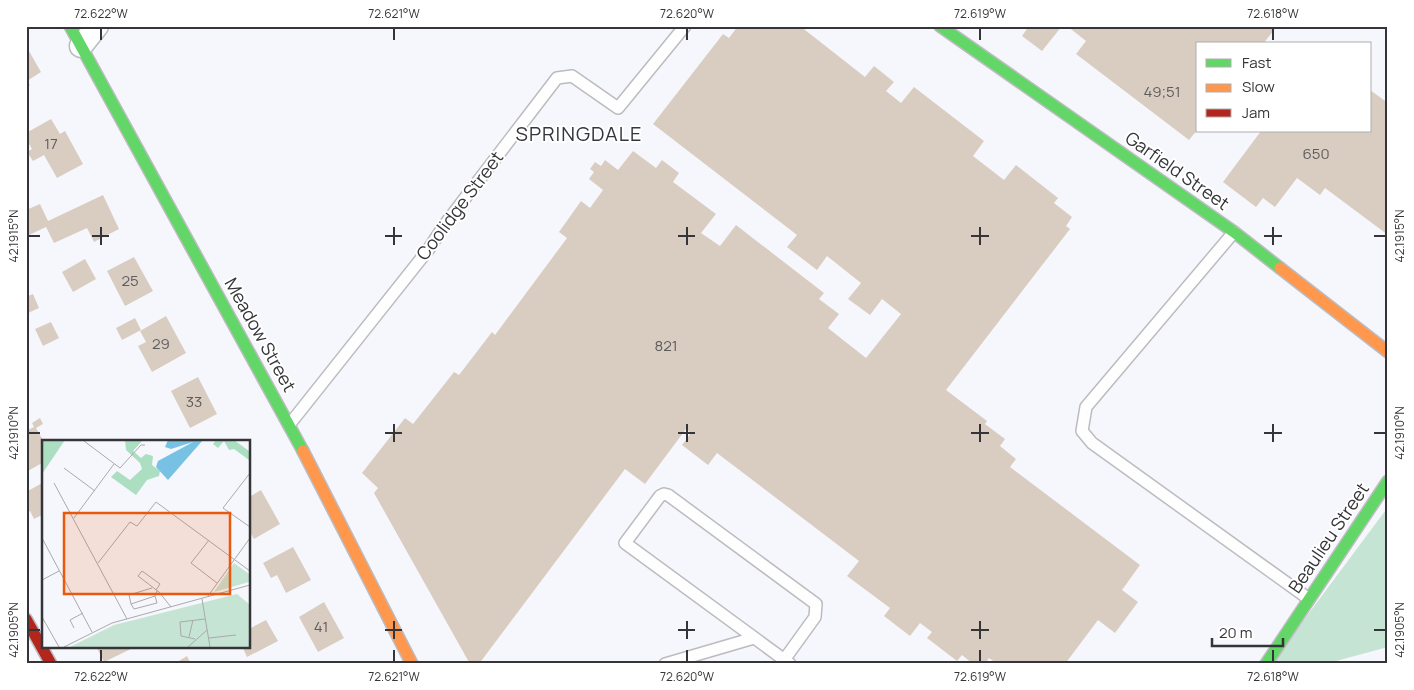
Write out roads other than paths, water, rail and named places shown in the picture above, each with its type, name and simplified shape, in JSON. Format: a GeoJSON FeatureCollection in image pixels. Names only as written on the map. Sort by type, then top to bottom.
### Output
{"type":"FeatureCollection","features":[{"type":"Feature","properties":{"kind":"street","name":"Meadow Street"},"geometry":{"type":"LineString","coordinates":[[70,26],[289,425],[412,664]]}},
{"type":"Feature","properties":{"kind":"street"},"geometry":{"type":"LineString","coordinates":[[81,46],[97,26]]}},
{"type":"Feature","properties":{"kind":"street","name":"Garfield Street"},"geometry":{"type":"LineString","coordinates":[[940,26],[1234,232],[1388,352]]}},
{"type":"Feature","properties":{"kind":"street","name":"Beaulieu Street"},"geometry":{"type":"LineString","coordinates":[[1266,664],[1388,481]]}},
{"type":"Feature","properties":{"kind":"street"},"geometry":{"type":"LineString","coordinates":[[26,619],[42,648]]}},
{"type":"Feature","properties":{"kind":"street"},"geometry":{"type":"LineString","coordinates":[[42,648],[51,664]]}},
{"type":"Feature","properties":{"kind":"lane","name":"Coolidge Street"},"geometry":{"type":"LineString","coordinates":[[289,425],[428,250],[446,223],[557,78],[572,76],[618,108],[685,26]]}},
{"type":"Feature","properties":{"kind":"lane"},"geometry":{"type":"LineString","coordinates":[[1234,232],[1086,407],[1082,431],[1092,443],[1309,599]]}},
{"type":"Feature","properties":{"kind":"lane"},"geometry":{"type":"LineString","coordinates":[[668,495],[816,604],[815,617],[787,662],[626,543],[660,496],[668,495]]}},
{"type":"Feature","properties":{"kind":"lane"},"geometry":{"type":"LineString","coordinates":[[665,664],[754,638]]}},
{"type":"Feature","properties":{"kind":"district","name":"SPRINGDALE"},"geometry":{"type":"Point","coordinates":[579,134]}}]}
